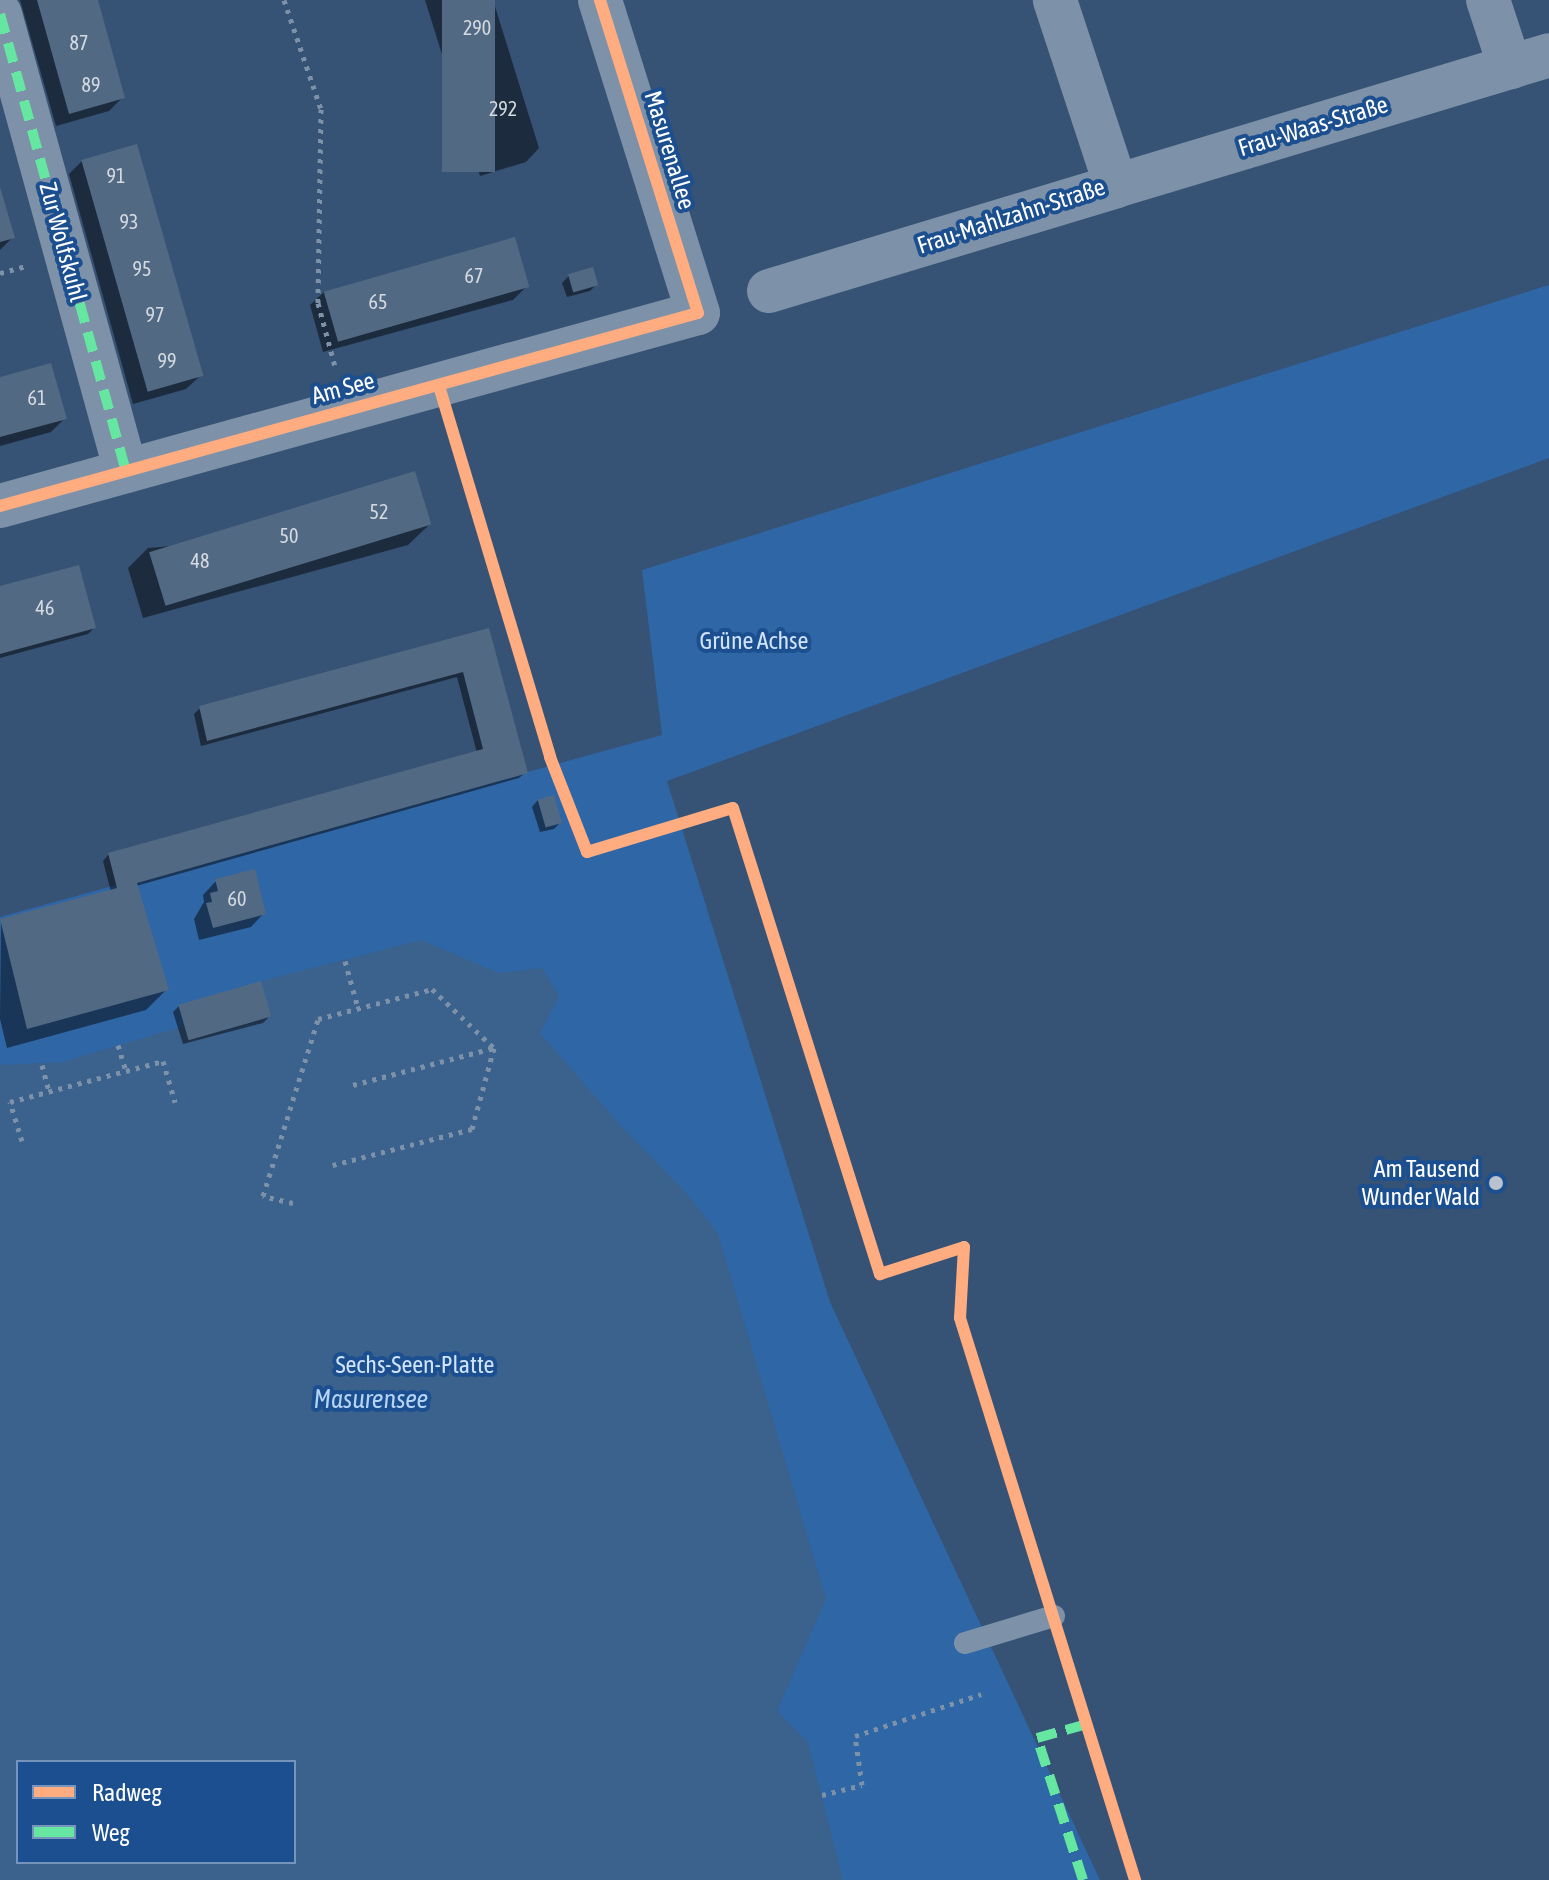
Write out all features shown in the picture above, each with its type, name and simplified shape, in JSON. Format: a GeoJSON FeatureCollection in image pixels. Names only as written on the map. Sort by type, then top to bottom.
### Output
{"type":"FeatureCollection","features":[{"type":"Feature","properties":{"kind":"street","name":"Masurenallee"},"geometry":{"type":"LineString","coordinates":[[600,0],[698,313]]}},
{"type":"Feature","properties":{"kind":"street","name":"Frau-Mahlzahn-Straße"},"geometry":{"type":"LineString","coordinates":[[769,291],[1116,186],[1055,0]]}},
{"type":"Feature","properties":{"kind":"street","name":"Frau-Waas-Straße"},"geometry":{"type":"LineString","coordinates":[[1116,186],[1529,61],[1488,0]]}},
{"type":"Feature","properties":{"kind":"street","name":"Zur Wolfskuhl"},"geometry":{"type":"LineString","coordinates":[[0,14],[126,471]]}},
{"type":"Feature","properties":{"kind":"street","name":"Am See"},"geometry":{"type":"LineString","coordinates":[[0,506],[698,313]]}},
{"type":"Feature","properties":{"kind":"lane"},"geometry":{"type":"LineString","coordinates":[[965,1643],[1054,1616]]}},
{"type":"Feature","properties":{"kind":"path"},"geometry":{"type":"LineString","coordinates":[[284,0],[321,109],[318,303],[347,410]]}},
{"type":"Feature","properties":{"kind":"path"},"geometry":{"type":"LineString","coordinates":[[345,961],[358,1008]]}},
{"type":"Feature","properties":{"kind":"path"},"geometry":{"type":"LineString","coordinates":[[293,1203],[263,1196],[318,1019],[432,989],[494,1048]]}},
{"type":"Feature","properties":{"kind":"path"},"geometry":{"type":"LineString","coordinates":[[118,1045],[126,1071]]}},
{"type":"Feature","properties":{"kind":"path"},"geometry":{"type":"LineString","coordinates":[[353,1085],[494,1048]]}},
{"type":"Feature","properties":{"kind":"path"},"geometry":{"type":"LineString","coordinates":[[333,1165],[472,1129],[494,1048]]}},
{"type":"Feature","properties":{"kind":"path"},"geometry":{"type":"LineString","coordinates":[[22,1141],[10,1102],[163,1061],[175,1102]]}},
{"type":"Feature","properties":{"kind":"path"},"geometry":{"type":"LineString","coordinates":[[42,1065],[49,1092]]}},
{"type":"Feature","properties":{"kind":"path"},"geometry":{"type":"LineString","coordinates":[[822,1795],[862,1785],[855,1736],[981,1694]]}},
{"type":"Feature","properties":{"kind":"green space","name":"Sechs-Seen-Platte"},"geometry":{"type":"Polygon","coordinates":[[[1549,285],[1549,458],[667,781],[830,1302],[1100,1880],[0,1880],[0,917],[662,735],[642,570],[1549,285]]]}},
{"type":"Feature","properties":{"kind":"water","name":"Masurensee"},"geometry":{"type":"Polygon","coordinates":[[[421,940],[499,973],[542,968],[559,996],[540,1033],[620,1125],[688,1195],[718,1234],[826,1599],[777,1711],[808,1743],[843,1880],[0,1880],[0,1065],[62,1062],[184,1026],[189,1040],[271,1017],[262,981],[421,940]]]}},
{"type":"Feature","properties":{"kind":"building"},"geometry":{"type":"Polygon","coordinates":[[[37,0],[98,0],[125,98],[69,114],[37,0]]]}},
{"type":"Feature","properties":{"kind":"building"},"geometry":{"type":"Polygon","coordinates":[[[442,0],[495,0],[495,172],[442,172],[442,0]]]}},
{"type":"Feature","properties":{"kind":"building"},"geometry":{"type":"Polygon","coordinates":[[[137,144],[203,376],[148,392],[81,160],[137,144]]]}},
{"type":"Feature","properties":{"kind":"building"},"geometry":{"type":"Polygon","coordinates":[[[0,187],[15,238],[0,242],[0,187]]]}},
{"type":"Feature","properties":{"kind":"building"},"geometry":{"type":"Polygon","coordinates":[[[515,237],[529,287],[338,342],[324,292],[515,237]]]}},
{"type":"Feature","properties":{"kind":"building"},"geometry":{"type":"Polygon","coordinates":[[[593,267],[598,285],[573,292],[568,274],[593,267]]]}},
{"type":"Feature","properties":{"kind":"building"},"geometry":{"type":"Polygon","coordinates":[[[51,363],[67,419],[0,437],[0,377],[51,363]]]}},
{"type":"Feature","properties":{"kind":"building"},"geometry":{"type":"Polygon","coordinates":[[[415,471],[431,525],[166,606],[149,552],[415,471]]]}},
{"type":"Feature","properties":{"kind":"building"},"geometry":{"type":"Polygon","coordinates":[[[79,565],[96,628],[0,654],[0,586],[79,565]]]}},
{"type":"Feature","properties":{"kind":"building"},"geometry":{"type":"Polygon","coordinates":[[[489,628],[528,773],[137,883],[169,990],[27,1029],[0,919],[117,888],[108,853],[483,749],[463,672],[207,741],[199,706],[489,628]]]}},
{"type":"Feature","properties":{"kind":"building"},"geometry":{"type":"Polygon","coordinates":[[[554,795],[562,823],[546,828],[538,800],[554,795]]]}},
{"type":"Feature","properties":{"kind":"building"},"geometry":{"type":"Polygon","coordinates":[[[255,869],[266,914],[213,928],[206,903],[212,902],[210,893],[218,891],[215,879],[255,869]]]}},
{"type":"Feature","properties":{"kind":"building"},"geometry":{"type":"Polygon","coordinates":[[[261,981],[271,1017],[189,1040],[178,1005],[261,981]]]}},
{"type":"Feature","properties":{"kind":"marked path"},"geometry":{"type":"LineString","coordinates":[[0,14],[126,471]]}},
{"type":"Feature","properties":{"kind":"marked path"},"geometry":{"type":"LineString","coordinates":[[1083,1880],[1037,1738],[1087,1724]]}},
{"type":"Feature","properties":{"kind":"cycle path"},"geometry":{"type":"LineString","coordinates":[[0,506],[698,313],[600,0]]}},
{"type":"Feature","properties":{"kind":"cycle path"},"geometry":{"type":"LineString","coordinates":[[439,386],[550,757],[587,852],[733,808],[880,1274],[964,1247],[960,1318],[1135,1880]]}},
{"type":"Feature","properties":{"kind":"place","name":"Am Tausend Wunder Wald"},"geometry":{"type":"Point","coordinates":[1496,1183]}},
{"type":"Feature","properties":{"kind":"park label","name":"Grüne Achse"},"geometry":{"type":"Point","coordinates":[754,641]}}]}
